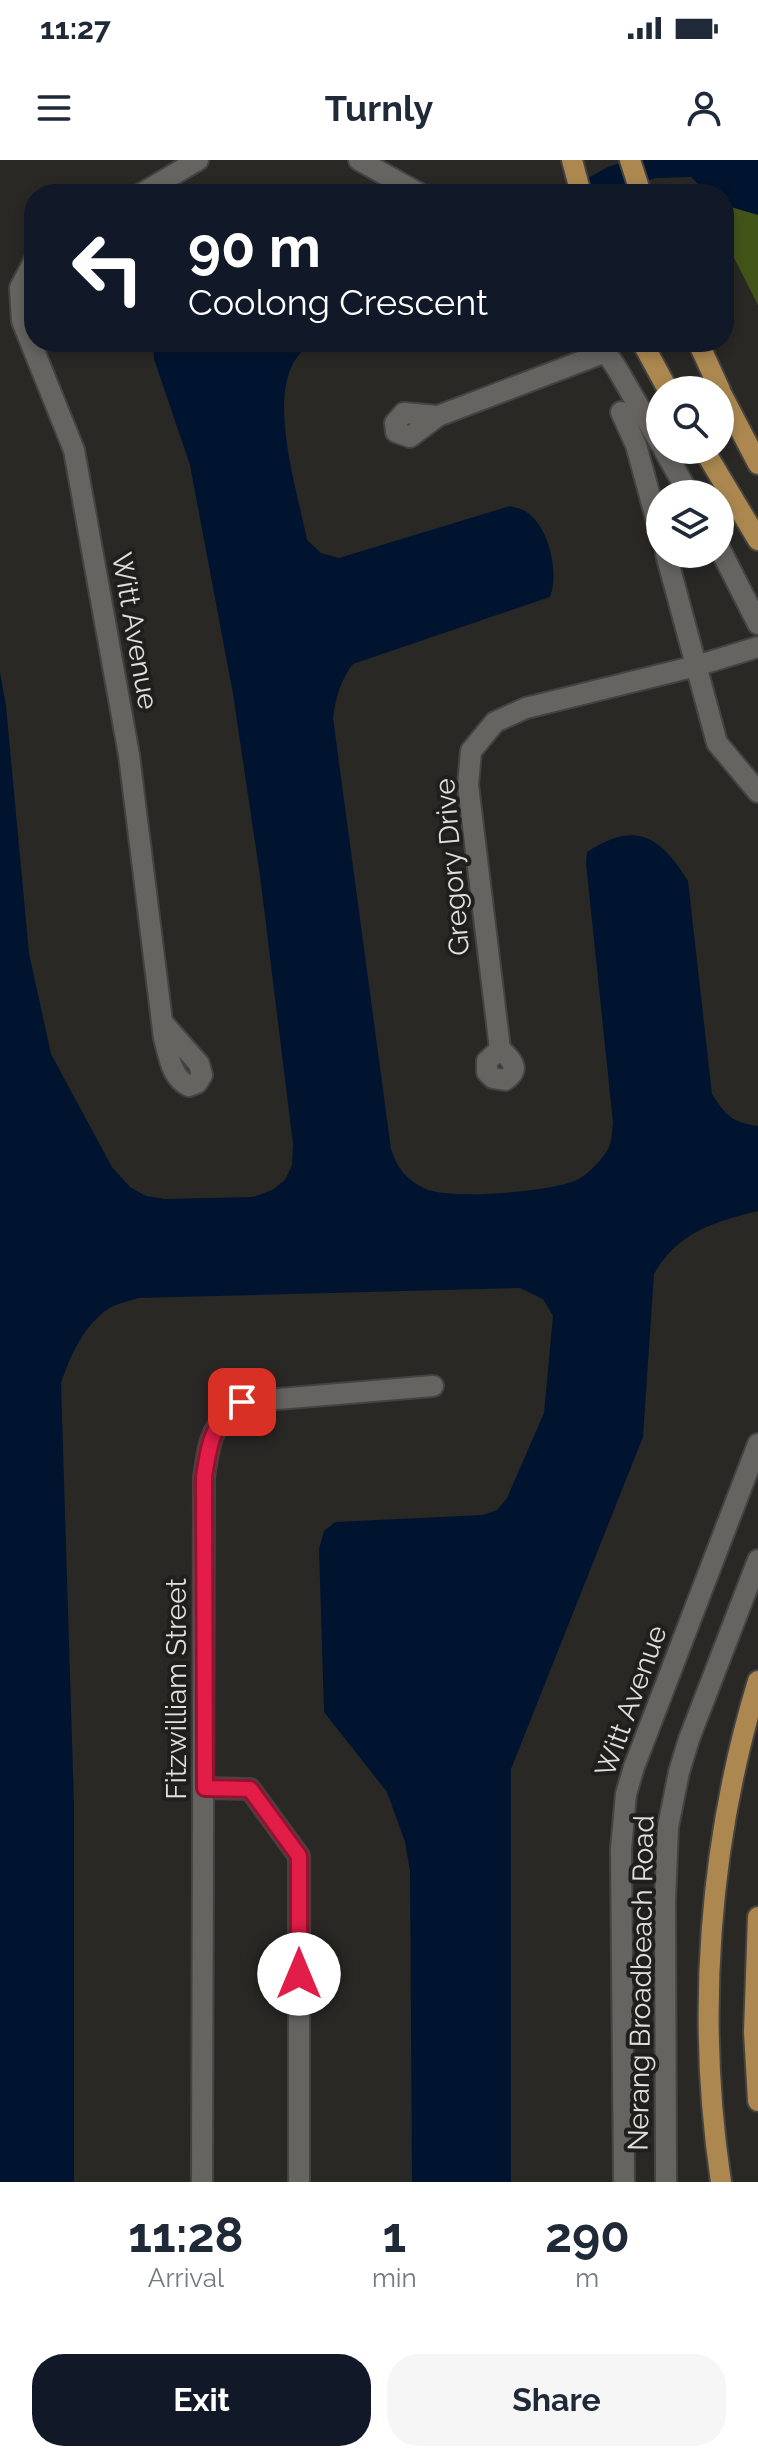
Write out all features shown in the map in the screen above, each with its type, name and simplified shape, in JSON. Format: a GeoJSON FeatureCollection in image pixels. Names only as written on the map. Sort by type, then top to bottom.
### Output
{"type":"FeatureCollection","features":[{"type":"Feature","properties":{"kind":"main road"},"geometry":{"type":"LineString","coordinates":[[572,160],[578,184]]}},
{"type":"Feature","properties":{"kind":"main road"},"geometry":{"type":"LineString","coordinates":[[630,160],[638,184]]}},
{"type":"Feature","properties":{"kind":"main road"},"geometry":{"type":"LineString","coordinates":[[647,352],[660,376]]}},
{"type":"Feature","properties":{"kind":"main road"},"geometry":{"type":"LineString","coordinates":[[703,352],[714,376]]}},
{"type":"Feature","properties":{"kind":"main road"},"geometry":{"type":"LineString","coordinates":[[734,417],[758,463]]}},
{"type":"Feature","properties":{"kind":"main road"},"geometry":{"type":"LineString","coordinates":[[712,464],[758,540]]}},
{"type":"Feature","properties":{"kind":"main road"},"geometry":{"type":"LineString","coordinates":[[721,2182],[712,2112],[709,2054],[713,1911],[721,1840],[758,1681]]}},
{"type":"Feature","properties":{"kind":"main road"},"geometry":{"type":"LineString","coordinates":[[758,1917],[754,2032],[758,2101]]}},
{"type":"Feature","properties":{"kind":"street"},"geometry":{"type":"LineString","coordinates":[[158,184],[198,160]]}},
{"type":"Feature","properties":{"kind":"street"},"geometry":{"type":"LineString","coordinates":[[359,160],[402,184]]}},
{"type":"Feature","properties":{"kind":"street","name":"Witt Avenue"},"geometry":{"type":"LineString","coordinates":[[24,280],[20,288],[24,326]]}},
{"type":"Feature","properties":{"kind":"street","name":"Witt Avenue"},"geometry":{"type":"LineString","coordinates":[[34,352],[74,450],[129,755],[163,1023]]}},
{"type":"Feature","properties":{"kind":"street"},"geometry":{"type":"LineString","coordinates":[[438,416],[597,352]]}},
{"type":"Feature","properties":{"kind":"street"},"geometry":{"type":"LineString","coordinates":[[600,352],[646,420]]}},
{"type":"Feature","properties":{"kind":"street"},"geometry":{"type":"LineString","coordinates":[[621,412],[636,445],[646,482]]}},
{"type":"Feature","properties":{"kind":"street"},"geometry":{"type":"LineString","coordinates":[[636,445],[646,423]]}},
{"type":"Feature","properties":{"kind":"street"},"geometry":{"type":"LineString","coordinates":[[670,568],[717,743],[758,792]]}},
{"type":"Feature","properties":{"kind":"street"},"geometry":{"type":"LineString","coordinates":[[730,568],[758,624]]}},
{"type":"Feature","properties":{"kind":"street","name":"Gregory Drive"},"geometry":{"type":"LineString","coordinates":[[500,1049],[468,785],[471,751],[495,722],[526,708],[696,666],[758,647]]}},
{"type":"Feature","properties":{"kind":"street","name":"Fitzwilliam Street"},"geometry":{"type":"LineString","coordinates":[[202,2182],[204,1477],[209,1443],[222,1417],[242,1402],[433,1386]]}},
{"type":"Feature","properties":{"kind":"street","name":"Witt Avenue"},"geometry":{"type":"LineString","coordinates":[[624,2182],[621,1849],[626,1794],[758,1444]]}},
{"type":"Feature","properties":{"kind":"street","name":"Nerang Broadbeach Road"},"geometry":{"type":"LineString","coordinates":[[666,2182],[665,1901],[668,1827],[689,1739],[758,1560]]}},
{"type":"Feature","properties":{"kind":"street"},"geometry":{"type":"LineString","coordinates":[[205,1788],[250,1789],[299,1856],[299,2182]]}},
{"type":"Feature","properties":{"kind":"green space"},"geometry":{"type":"Polygon","coordinates":[[[695,160],[758,160],[758,305],[734,258],[734,184],[702,184],[695,160]]]}},
{"type":"Feature","properties":{"kind":"water"},"geometry":{"type":"Polygon","coordinates":[[[630,160],[758,160],[758,215],[734,208],[734,184],[698,184],[691,177],[656,178],[636,184],[577,184],[608,167],[630,160]]]}},
{"type":"Feature","properties":{"kind":"water"},"geometry":{"type":"Polygon","coordinates":[[[154,352],[302,352],[287,380],[285,424],[292,474],[307,540],[321,553],[339,558],[510,506],[536,520],[551,552],[553,587],[550,597],[353,664],[342,683],[336,703],[333,718],[391,1149],[404,1173],[419,1186],[438,1192],[479,1194],[526,1191],[579,1179],[607,1151],[613,1123],[586,863],[587,852],[604,842],[633,835],[657,844],[688,881],[712,1094],[730,1117],[758,1126],[758,1211],[698,1231],[674,1248],[654,1274],[643,1437],[511,1769],[511,2182],[412,2182],[410,1871],[405,1842],[387,1792],[324,1712],[319,1549],[324,1531],[335,1522],[483,1515],[497,1510],[507,1498],[544,1413],[553,1316],[543,1299],[520,1288],[138,1298],[108,1309],[91,1324],[78,1343],[61,1383],[74,1805],[74,2182],[0,2182],[0,672],[6,706],[29,953],[51,1054],[112,1167],[130,1187],[146,1196],[165,1199],[253,1197],[272,1190],[285,1180],[292,1165],[293,1144],[260,876],[233,694],[190,465],[154,352]]]}},
{"type":"Feature","properties":{"kind":"route"},"geometry":{"type":"LineString","coordinates":[[242,1402],[222,1417],[209,1443],[204,1477],[205,1788],[250,1789],[299,1856],[299,1974]]}}]}
